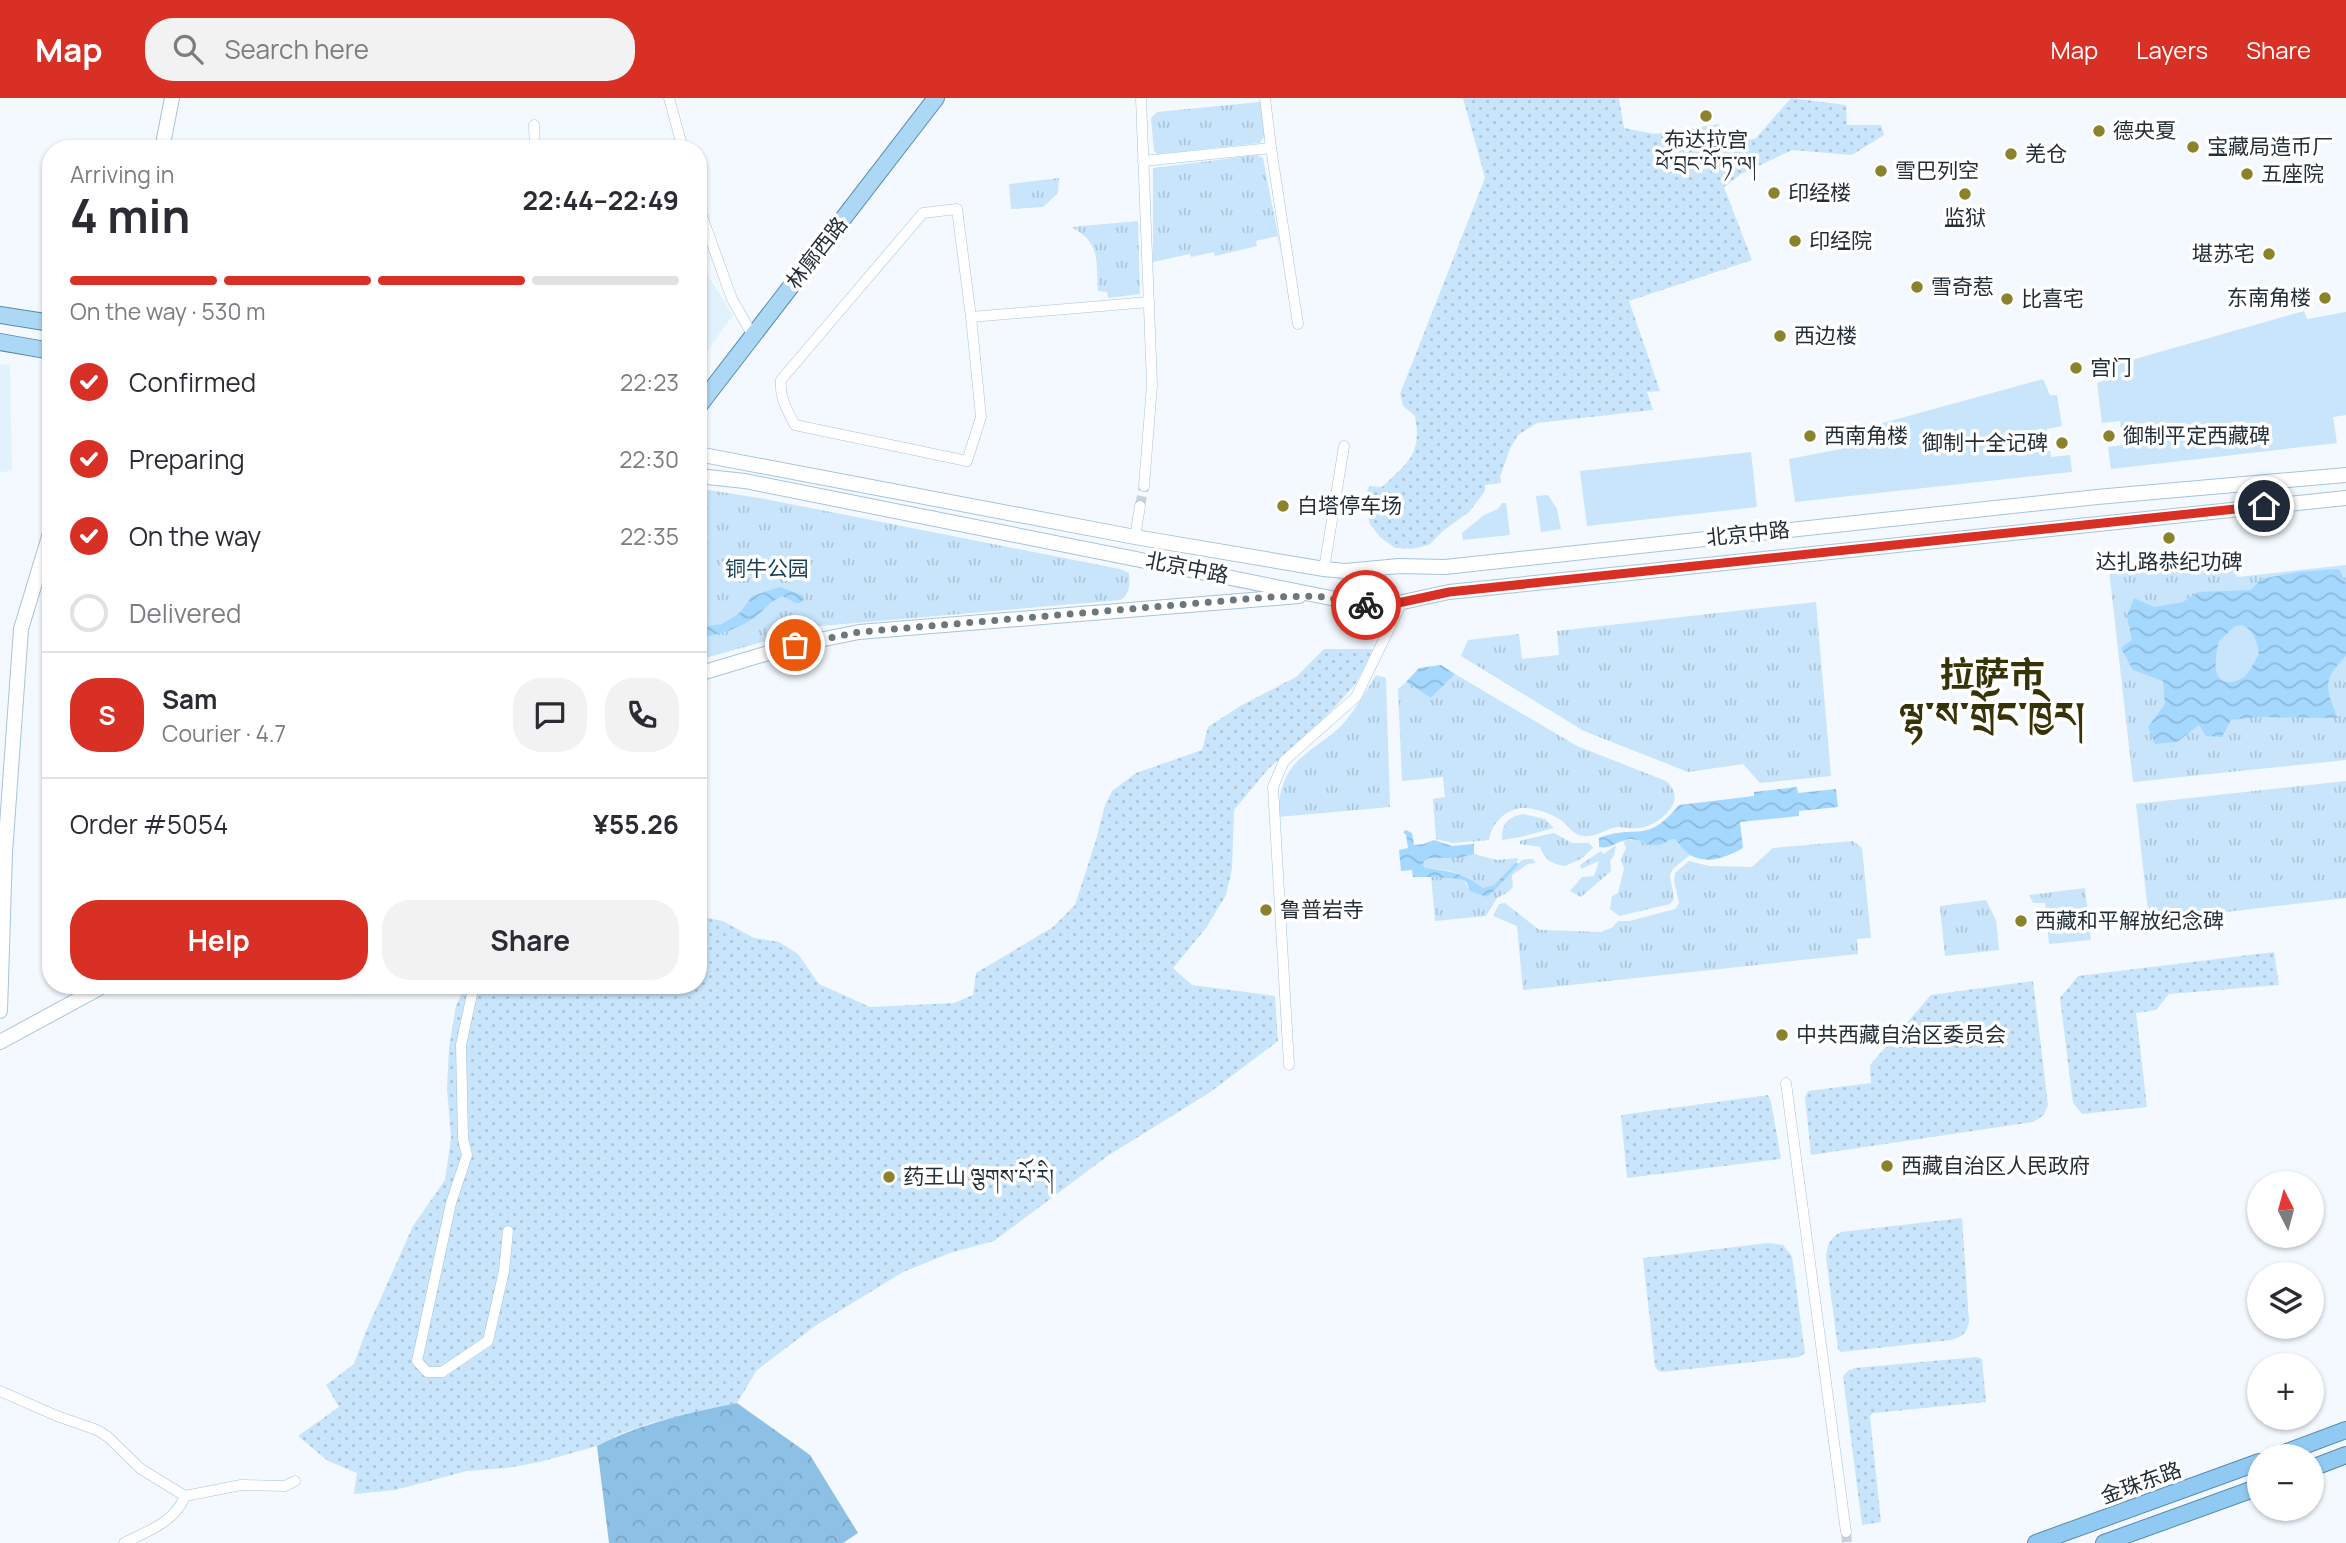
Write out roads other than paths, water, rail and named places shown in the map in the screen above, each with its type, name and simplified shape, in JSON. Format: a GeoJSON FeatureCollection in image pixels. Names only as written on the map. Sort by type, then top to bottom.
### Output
{"type":"FeatureCollection","features":[{"type":"Feature","properties":{"kind":"highway"},"geometry":{"type":"LineString","coordinates":[[2308,1444],[2346,1430]]}},
{"type":"Feature","properties":{"kind":"highway"},"geometry":{"type":"LineString","coordinates":[[2324,1463],[2346,1455]]}},
{"type":"Feature","properties":{"kind":"highway","name":"金珠东路"},"geometry":{"type":"LineString","coordinates":[[2036,1543],[2247,1466]]}},
{"type":"Feature","properties":{"kind":"highway","name":"金珠东路"},"geometry":{"type":"LineString","coordinates":[[2104,1543],[2247,1491]]}},
{"type":"Feature","properties":{"kind":"main road"},"geometry":{"type":"LineString","coordinates":[[164,140],[172,98]]}},
{"type":"Feature","properties":{"kind":"main road","name":"林廓西路"},"geometry":{"type":"LineString","coordinates":[[707,395],[936,98]]}},
{"type":"Feature","properties":{"kind":"main road"},"geometry":{"type":"LineString","coordinates":[[0,314],[42,321]]}},
{"type":"Feature","properties":{"kind":"main road"},"geometry":{"type":"LineString","coordinates":[[0,342],[42,349]]}},
{"type":"Feature","properties":{"kind":"main road","name":"北京中路"},"geometry":{"type":"LineString","coordinates":[[707,456],[1135,537],[1345,571],[1399,566],[1445,568],[2097,497],[2346,475]]}},
{"type":"Feature","properties":{"kind":"main road","name":"北京中路"},"geometry":{"type":"LineString","coordinates":[[707,477],[771,486],[1366,605],[1402,602],[1449,592],[2346,498]]}},
{"type":"Feature","properties":{"kind":"main road"},"geometry":{"type":"LineString","coordinates":[[0,1011],[2,873],[21,629],[42,560]]}},
{"type":"Feature","properties":{"kind":"main road"},"geometry":{"type":"LineString","coordinates":[[707,671],[795,645],[859,632],[1256,598],[1317,596]]}},
{"type":"Feature","properties":{"kind":"main road"},"geometry":{"type":"LineString","coordinates":[[0,1042],[88,994]]}},
{"type":"Feature","properties":{"kind":"street"},"geometry":{"type":"LineString","coordinates":[[669,98],[681,140]]}},
{"type":"Feature","properties":{"kind":"street"},"geometry":{"type":"LineString","coordinates":[[1141,98],[1152,384],[1144,486]]}},
{"type":"Feature","properties":{"kind":"street"},"geometry":{"type":"LineString","coordinates":[[1265,98],[1298,324]]}},
{"type":"Feature","properties":{"kind":"street"},"geometry":{"type":"LineString","coordinates":[[534,125],[535,140]]}},
{"type":"Feature","properties":{"kind":"street"},"geometry":{"type":"LineString","coordinates":[[1143,161],[1271,148]]}},
{"type":"Feature","properties":{"kind":"street"},"geometry":{"type":"LineString","coordinates":[[957,209],[971,317],[981,417],[967,461],[795,425],[785,406],[780,388],[781,380],[923,212],[957,209]]}},
{"type":"Feature","properties":{"kind":"street"},"geometry":{"type":"LineString","coordinates":[[707,230],[732,299],[753,336]]}},
{"type":"Feature","properties":{"kind":"street"},"geometry":{"type":"LineString","coordinates":[[971,317],[1149,302]]}},
{"type":"Feature","properties":{"kind":"street"},"geometry":{"type":"LineString","coordinates":[[1324,569],[1344,446]]}},
{"type":"Feature","properties":{"kind":"street"},"geometry":{"type":"LineString","coordinates":[[1135,537],[1140,506]]}},
{"type":"Feature","properties":{"kind":"street"},"geometry":{"type":"LineString","coordinates":[[1289,1065],[1273,787],[1284,761],[1356,697],[1402,602]]}},
{"type":"Feature","properties":{"kind":"street"},"geometry":{"type":"LineString","coordinates":[[472,994],[461,1045],[463,1139],[467,1155],[451,1203],[417,1361],[426,1372],[442,1372],[488,1341],[504,1271],[508,1231]]}},
{"type":"Feature","properties":{"kind":"street"},"geometry":{"type":"LineString","coordinates":[[1786,1083],[1846,1532]]}},
{"type":"Feature","properties":{"kind":"street"},"geometry":{"type":"LineString","coordinates":[[0,1391],[34,1407],[97,1430],[141,1469],[185,1496],[241,1485],[285,1486],[295,1481]]}},
{"type":"Feature","properties":{"kind":"street"},"geometry":{"type":"LineString","coordinates":[[124,1543],[162,1524],[180,1508],[185,1496]]}},
{"type":"Feature","properties":{"kind":"water"},"geometry":{"type":"Polygon","coordinates":[[[2339,569],[2346,583],[2346,656],[2329,678],[2328,685],[2330,699],[2338,718],[2258,717],[2231,720],[2222,737],[2206,736],[2199,725],[2177,742],[2155,744],[2148,727],[2165,704],[2163,681],[2133,670],[2121,648],[2132,640],[2127,616],[2134,598],[2154,607],[2183,602],[2198,592],[2251,590],[2261,579],[2297,572],[2339,569]],[[2242,625],[2235,626],[2219,641],[2216,667],[2220,678],[2225,681],[2232,682],[2244,677],[2259,654],[2254,637],[2242,625]]]}},
{"type":"Feature","properties":{"kind":"water"},"geometry":{"type":"Polygon","coordinates":[[[780,587],[802,595],[803,600],[796,603],[782,596],[745,624],[707,636],[707,626],[722,624],[740,613],[752,596],[780,587]]]}},
{"type":"Feature","properties":{"kind":"water"},"geometry":{"type":"Polygon","coordinates":[[[1441,665],[1455,674],[1431,698],[1406,682],[1419,668],[1441,665]]]}},
{"type":"Feature","properties":{"kind":"water"},"geometry":{"type":"Polygon","coordinates":[[[1797,787],[1798,793],[1836,789],[1838,807],[1799,811],[1799,816],[1740,822],[1743,848],[1724,857],[1710,860],[1697,858],[1674,839],[1654,845],[1629,839],[1599,847],[1599,838],[1623,832],[1649,830],[1667,818],[1679,805],[1754,796],[1754,792],[1797,787]]]}},
{"type":"Feature","properties":{"kind":"water"},"geometry":{"type":"Polygon","coordinates":[[[1406,830],[1412,833],[1414,845],[1434,840],[1452,846],[1474,844],[1474,854],[1459,858],[1429,858],[1423,865],[1463,876],[1483,888],[1494,885],[1516,862],[1519,864],[1487,897],[1470,891],[1462,880],[1413,877],[1412,870],[1401,871],[1399,850],[1408,848],[1403,832],[1406,830]]]}},
{"type":"Feature","properties":{"kind":"tunnel"},"geometry":{"type":"LineString","coordinates":[[1140,506],[1144,486]]}},
{"type":"Feature","properties":{"kind":"tunnel"},"geometry":{"type":"LineString","coordinates":[[1846,1532],[1847,1543]]}},
{"type":"Feature","properties":{"kind":"place","name":"布达拉宫 ཕོ་བྲང་པོ་ཏ་ལ།"},"geometry":{"type":"Point","coordinates":[1706,116]}},
{"type":"Feature","properties":{"kind":"place","name":"德央夏"},"geometry":{"type":"Point","coordinates":[2099,131]}},
{"type":"Feature","properties":{"kind":"place","name":"宝藏局造币厂"},"geometry":{"type":"Point","coordinates":[2193,147]}},
{"type":"Feature","properties":{"kind":"place","name":"羌仓"},"geometry":{"type":"Point","coordinates":[2011,154]}},
{"type":"Feature","properties":{"kind":"place","name":"雪巴列空"},"geometry":{"type":"Point","coordinates":[1881,171]}},
{"type":"Feature","properties":{"kind":"place","name":"五座院"},"geometry":{"type":"Point","coordinates":[2247,174]}},
{"type":"Feature","properties":{"kind":"place","name":"印经楼"},"geometry":{"type":"Point","coordinates":[1774,193]}},
{"type":"Feature","properties":{"kind":"place","name":"监狱"},"geometry":{"type":"Point","coordinates":[1965,194]}},
{"type":"Feature","properties":{"kind":"place","name":"印经院"},"geometry":{"type":"Point","coordinates":[1795,241]}},
{"type":"Feature","properties":{"kind":"place","name":"堪苏宅"},"geometry":{"type":"Point","coordinates":[2269,254]}},
{"type":"Feature","properties":{"kind":"place","name":"雪奇惹"},"geometry":{"type":"Point","coordinates":[1917,287]}},
{"type":"Feature","properties":{"kind":"place","name":"东南角楼"},"geometry":{"type":"Point","coordinates":[2325,298]}},
{"type":"Feature","properties":{"kind":"place","name":"比喜宅"},"geometry":{"type":"Point","coordinates":[2007,299]}},
{"type":"Feature","properties":{"kind":"place","name":"西边楼"},"geometry":{"type":"Point","coordinates":[1780,336]}},
{"type":"Feature","properties":{"kind":"place","name":"宫门"},"geometry":{"type":"Point","coordinates":[2076,368]}},
{"type":"Feature","properties":{"kind":"place","name":"西南角楼"},"geometry":{"type":"Point","coordinates":[1810,436]}},
{"type":"Feature","properties":{"kind":"place","name":"御制平定西藏碑"},"geometry":{"type":"Point","coordinates":[2109,436]}},
{"type":"Feature","properties":{"kind":"place","name":"御制十全记碑"},"geometry":{"type":"Point","coordinates":[2062,443]}},
{"type":"Feature","properties":{"kind":"place","name":"白塔停车场"},"geometry":{"type":"Point","coordinates":[1283,506]}},
{"type":"Feature","properties":{"kind":"place","name":"达扎路恭纪功碑"},"geometry":{"type":"Point","coordinates":[2169,538]}},
{"type":"Feature","properties":{"kind":"place","name":"鲁普岩寺"},"geometry":{"type":"Point","coordinates":[1266,910]}},
{"type":"Feature","properties":{"kind":"place","name":"西藏和平解放纪念碑"},"geometry":{"type":"Point","coordinates":[2021,921]}},
{"type":"Feature","properties":{"kind":"place","name":"中共西藏自治区委员会"},"geometry":{"type":"Point","coordinates":[1782,1035]}},
{"type":"Feature","properties":{"kind":"place","name":"西藏自治区人民政府"},"geometry":{"type":"Point","coordinates":[1887,1166]}},
{"type":"Feature","properties":{"kind":"place","name":"药王山 ལྕགས་པོ་རི།"},"geometry":{"type":"Point","coordinates":[889,1177]}},
{"type":"Feature","properties":{"kind":"district","name":"拉萨市 ལྷ་ས་གྲོང་ཁྱེར།"},"geometry":{"type":"Point","coordinates":[1992,695]}},
{"type":"Feature","properties":{"kind":"park label","name":"铜牛公园"},"geometry":{"type":"Point","coordinates":[767,569]}}]}
